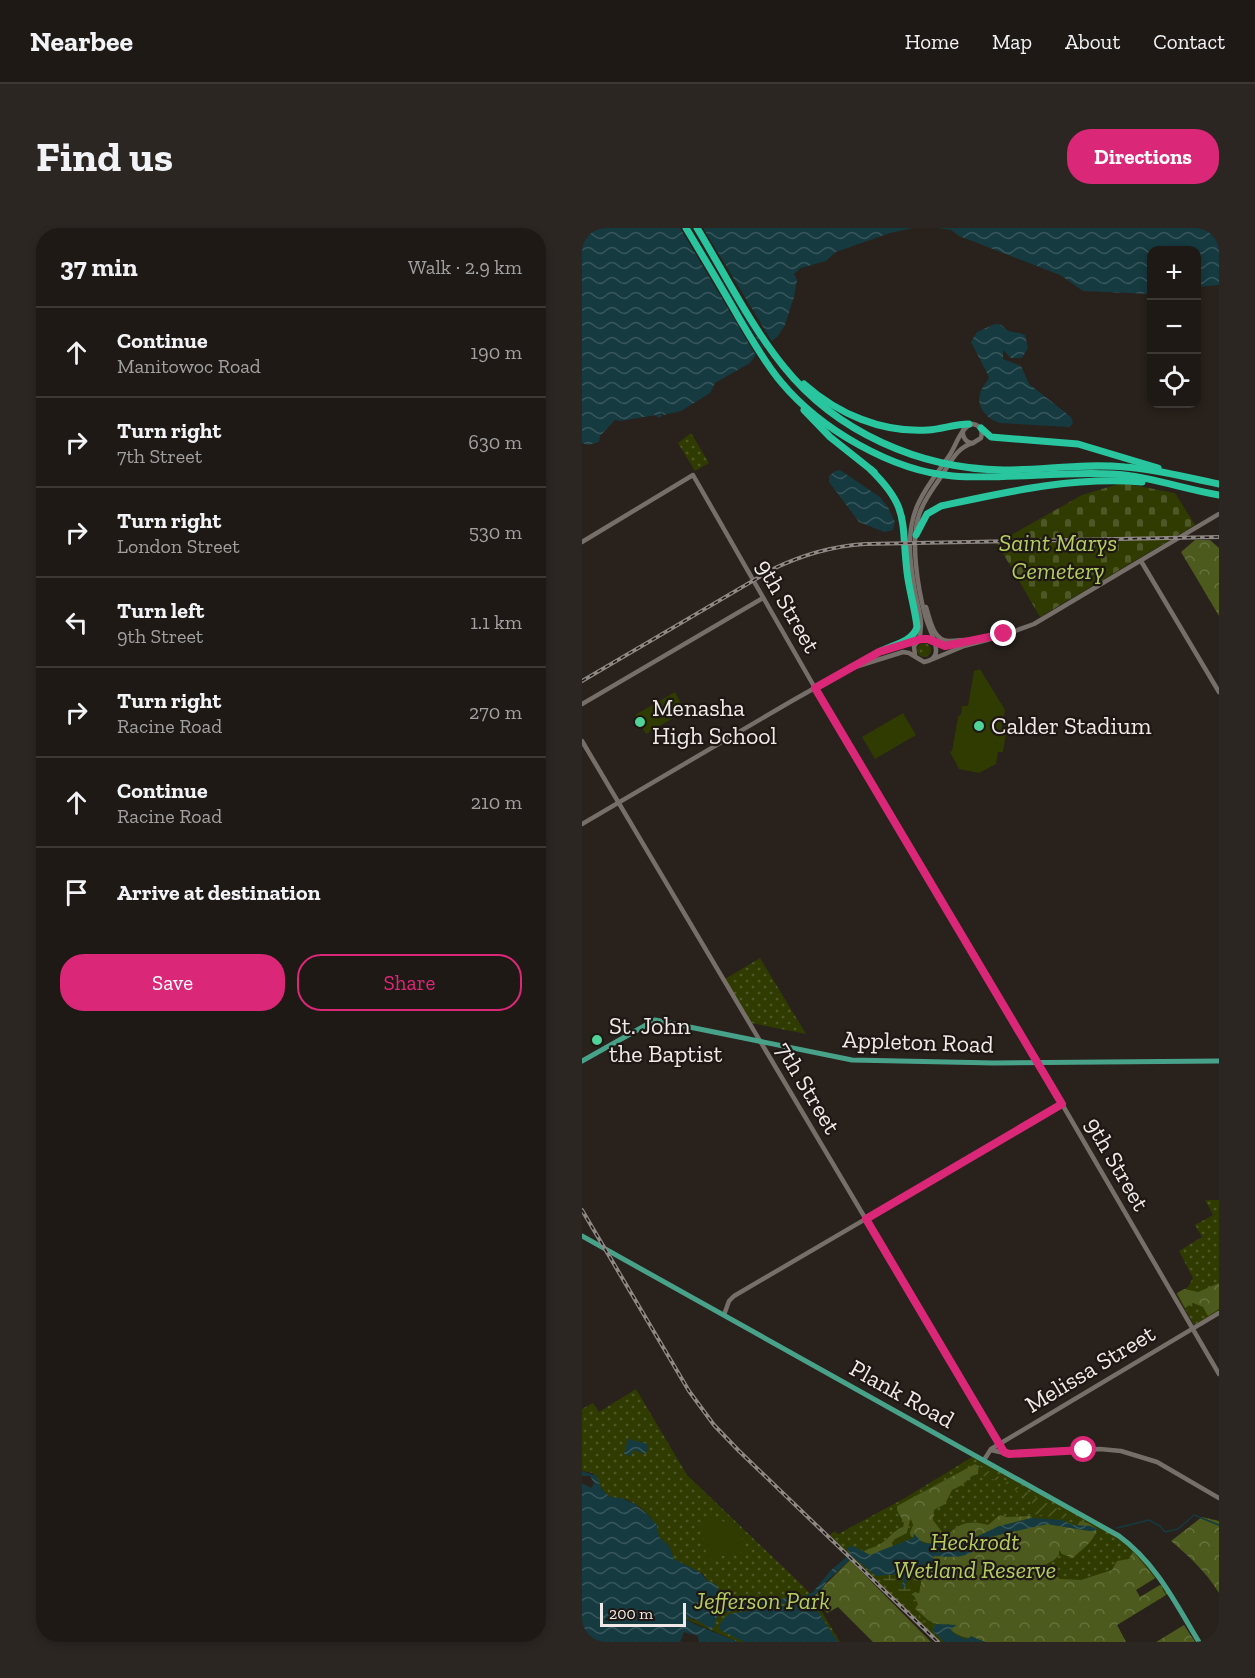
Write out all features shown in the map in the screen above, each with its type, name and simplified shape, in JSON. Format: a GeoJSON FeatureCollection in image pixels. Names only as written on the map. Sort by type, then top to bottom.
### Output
{"type":"FeatureCollection","features":[{"type":"Feature","properties":{"kind":"highway"},"geometry":{"type":"LineString","coordinates":[[686,228],[771,369],[845,450],[891,488],[901,503],[912,536]]}},
{"type":"Feature","properties":{"kind":"highway"},"geometry":{"type":"LineString","coordinates":[[697,228],[759,332],[784,368],[854,428],[883,443],[960,466],[1002,470],[1085,466],[1126,467],[1219,484]]}},
{"type":"Feature","properties":{"kind":"highway"},"geometry":{"type":"LineString","coordinates":[[829,407],[867,422],[895,428],[928,430],[966,427]]}},
{"type":"Feature","properties":{"kind":"highway"},"geometry":{"type":"LineString","coordinates":[[814,417],[866,448],[926,471],[954,476],[1001,477],[1106,474],[1130,476],[1219,495]]}},
{"type":"Feature","properties":{"kind":"highway"},"geometry":{"type":"LineString","coordinates":[[981,428],[988,436],[997,438],[1078,444],[1167,470],[1171,474]]}},
{"type":"Feature","properties":{"kind":"highway"},"geometry":{"type":"LineString","coordinates":[[871,470],[890,490],[902,514],[907,572],[917,627],[915,633],[909,638],[879,652]]}},
{"type":"Feature","properties":{"kind":"highway"},"geometry":{"type":"LineString","coordinates":[[912,536],[927,513],[949,504],[1091,480],[1172,485]]}},
{"type":"Feature","properties":{"kind":"main road","name":"Appleton Road"},"geometry":{"type":"LineString","coordinates":[[582,1061],[655,1020],[852,1060],[1219,1061]]}},
{"type":"Feature","properties":{"kind":"main road","name":"Plank Road"},"geometry":{"type":"LineString","coordinates":[[582,1236],[1102,1525],[1131,1545],[1160,1577],[1199,1642]]}},
{"type":"Feature","properties":{"kind":"street"},"geometry":{"type":"LineString","coordinates":[[915,656],[913,650],[922,626],[914,589],[912,536],[914,514],[919,501],[966,427],[976,424],[981,428],[981,438],[961,448],[926,499],[912,536],[922,599],[936,654],[931,660]]}},
{"type":"Feature","properties":{"kind":"street"},"geometry":{"type":"LineString","coordinates":[[966,427],[964,439],[973,443]]}},
{"type":"Feature","properties":{"kind":"street","name":"9th Street"},"geometry":{"type":"LineString","coordinates":[[582,542],[693,475],[815,688],[1219,1374]]}},
{"type":"Feature","properties":{"kind":"street"},"geometry":{"type":"LineString","coordinates":[[582,824],[879,652],[925,639],[945,646],[987,638],[1042,620],[1219,514]]}},
{"type":"Feature","properties":{"kind":"street"},"geometry":{"type":"LineString","coordinates":[[1141,561],[1219,692]]}},
{"type":"Feature","properties":{"kind":"street"},"geometry":{"type":"LineString","coordinates":[[582,704],[763,598]]}},
{"type":"Feature","properties":{"kind":"street"},"geometry":{"type":"LineString","coordinates":[[922,599],[935,633],[940,639],[974,640]]}},
{"type":"Feature","properties":{"kind":"street"},"geometry":{"type":"LineString","coordinates":[[852,668],[901,652],[908,652],[924,662],[987,638]]}},
{"type":"Feature","properties":{"kind":"street","name":"7th Street"},"geometry":{"type":"LineString","coordinates":[[582,741],[1004,1452]]}},
{"type":"Feature","properties":{"kind":"street"},"geometry":{"type":"LineString","coordinates":[[724,1315],[729,1301],[734,1296],[1062,1104]]}},
{"type":"Feature","properties":{"kind":"street","name":"Melissa Street"},"geometry":{"type":"LineString","coordinates":[[989,1450],[1219,1313]]}},
{"type":"Feature","properties":{"kind":"street"},"geometry":{"type":"LineString","coordinates":[[984,1460],[989,1450],[1009,1454],[1100,1449],[1122,1451],[1157,1462],[1219,1498]]}},
{"type":"Feature","properties":{"kind":"green space"},"geometry":{"type":"Polygon","coordinates":[[[691,433],[709,463],[695,471],[678,443],[691,433]]]}},
{"type":"Feature","properties":{"kind":"green space","name":"Saint Marys Cemetery"},"geometry":{"type":"Polygon","coordinates":[[[1122,483],[1175,493],[1195,525],[1040,617],[997,543],[1082,495],[1122,483]]]}},
{"type":"Feature","properties":{"kind":"green space"},"geometry":{"type":"Polygon","coordinates":[[[1195,540],[1210,540],[1219,548],[1219,616],[1181,552],[1195,540]]]}},
{"type":"Feature","properties":{"kind":"green space"},"geometry":{"type":"Polygon","coordinates":[[[924,643],[929,645],[931,650],[929,655],[924,657],[919,655],[917,650],[919,645],[924,643]]]}},
{"type":"Feature","properties":{"kind":"green space","name":"Calder Stadium"},"geometry":{"type":"Polygon","coordinates":[[[980,669],[1005,710],[1001,732],[1006,733],[1003,752],[998,752],[996,764],[979,773],[959,769],[950,752],[962,706],[968,706],[974,671],[980,669]]]}},
{"type":"Feature","properties":{"kind":"green space"},"geometry":{"type":"Polygon","coordinates":[[[675,692],[685,711],[646,734],[635,715],[675,692]]]}},
{"type":"Feature","properties":{"kind":"green space"},"geometry":{"type":"Polygon","coordinates":[[[903,713],[916,735],[875,759],[862,737],[903,713]]]}},
{"type":"Feature","properties":{"kind":"green space"},"geometry":{"type":"Polygon","coordinates":[[[760,958],[806,1034],[751,1023],[725,979],[760,958]]]}},
{"type":"Feature","properties":{"kind":"green space"},"geometry":{"type":"Polygon","coordinates":[[[1205,1200],[1219,1200],[1219,1311],[1194,1325],[1176,1294],[1188,1287],[1193,1278],[1179,1251],[1202,1237],[1195,1225],[1213,1215],[1205,1200]]]}},
{"type":"Feature","properties":{"kind":"green space"},"geometry":{"type":"Polygon","coordinates":[[[1219,1283],[1219,1309],[1208,1316],[1203,1307],[1193,1303],[1185,1308],[1177,1293],[1184,1289],[1198,1292],[1219,1283]]]}},
{"type":"Feature","properties":{"kind":"green space","name":"Jefferson Park"},"geometry":{"type":"Polygon","coordinates":[[[636,1389],[687,1475],[813,1597],[840,1642],[738,1642],[684,1618],[684,1616],[694,1620],[715,1607],[708,1582],[703,1574],[674,1559],[669,1546],[659,1537],[652,1519],[642,1509],[625,1499],[610,1497],[602,1490],[593,1473],[582,1471],[582,1409],[593,1403],[599,1412],[636,1389]]]}},
{"type":"Feature","properties":{"kind":"green space","name":"Heckrodt Wetland Reserve"},"geometry":{"type":"Polygon","coordinates":[[[972,1457],[1114,1535],[1135,1550],[1158,1577],[1136,1590],[1140,1597],[1162,1584],[1168,1594],[1117,1625],[1126,1642],[941,1642],[829,1536],[835,1531],[838,1534],[905,1498],[972,1457]]]}},
{"type":"Feature","properties":{"kind":"green space"},"geometry":{"type":"Polygon","coordinates":[[[975,1464],[979,1466],[978,1474],[952,1490],[945,1504],[934,1510],[933,1520],[942,1532],[949,1534],[957,1527],[967,1523],[988,1525],[1000,1515],[1031,1516],[1032,1518],[998,1528],[961,1545],[949,1547],[911,1537],[909,1531],[913,1525],[910,1520],[907,1533],[892,1543],[893,1546],[870,1555],[863,1552],[880,1544],[903,1527],[904,1523],[897,1506],[975,1464]]]}},
{"type":"Feature","properties":{"kind":"green space"},"geometry":{"type":"Polygon","coordinates":[[[979,1466],[1067,1514],[1066,1519],[1033,1514],[1032,1501],[1006,1484],[978,1474],[979,1466]]]}},
{"type":"Feature","properties":{"kind":"green space"},"geometry":{"type":"Polygon","coordinates":[[[1202,1517],[1219,1521],[1219,1593],[1197,1565],[1171,1541],[1202,1517]]]}},
{"type":"Feature","properties":{"kind":"green space"},"geometry":{"type":"Polygon","coordinates":[[[713,1518],[735,1529],[746,1551],[707,1559],[701,1519],[713,1518]]]}},
{"type":"Feature","properties":{"kind":"green space"},"geometry":{"type":"Polygon","coordinates":[[[911,1519],[913,1525],[909,1535],[913,1538],[893,1546],[895,1539],[907,1533],[911,1519]]]}},
{"type":"Feature","properties":{"kind":"green space"},"geometry":{"type":"Polygon","coordinates":[[[1080,1521],[1097,1529],[1093,1538],[1073,1558],[1062,1554],[1059,1550],[1059,1555],[1054,1560],[1039,1568],[1041,1574],[1049,1575],[1051,1572],[1060,1579],[1081,1580],[1112,1570],[1117,1561],[1129,1559],[1133,1552],[1155,1578],[1136,1590],[1140,1597],[1160,1585],[1166,1595],[1117,1625],[1126,1642],[985,1642],[962,1637],[950,1629],[922,1618],[914,1609],[917,1602],[914,1596],[910,1595],[915,1592],[919,1593],[923,1571],[932,1568],[934,1556],[968,1554],[990,1537],[1047,1524],[1076,1528],[1080,1521]]]}},
{"type":"Feature","properties":{"kind":"green space"},"geometry":{"type":"Polygon","coordinates":[[[850,1560],[931,1642],[873,1642],[838,1607],[827,1613],[815,1595],[850,1560]]]}},
{"type":"Feature","properties":{"kind":"green space"},"geometry":{"type":"Polygon","coordinates":[[[923,1571],[919,1593],[911,1594],[918,1604],[915,1609],[933,1623],[949,1624],[952,1632],[967,1639],[944,1642],[876,1576],[923,1571]]]}},
{"type":"Feature","properties":{"kind":"green space"},"geometry":{"type":"Polygon","coordinates":[[[1184,1625],[1195,1642],[1156,1642],[1184,1625]]]}},
{"type":"Feature","properties":{"kind":"water"},"geometry":{"type":"Polygon","coordinates":[[[582,228],[913,228],[890,233],[836,252],[826,261],[801,268],[794,274],[797,280],[794,297],[785,325],[778,336],[757,353],[750,363],[715,383],[710,393],[681,411],[664,415],[661,412],[662,416],[658,418],[656,415],[615,420],[600,436],[599,442],[588,445],[582,443],[582,228]]]}},
{"type":"Feature","properties":{"kind":"water"},"geometry":{"type":"Polygon","coordinates":[[[938,228],[1219,228],[1219,285],[1201,287],[1201,246],[1147,246],[1147,294],[1083,291],[1060,275],[959,236],[951,230],[938,228]]]}},
{"type":"Feature","properties":{"kind":"water"},"geometry":{"type":"Polygon","coordinates":[[[995,324],[1025,335],[1028,348],[1022,358],[1011,358],[1003,350],[1003,359],[1021,366],[1029,384],[1071,417],[1073,423],[1070,427],[1000,423],[991,419],[981,408],[979,399],[989,377],[971,342],[977,332],[995,324]]]}},
{"type":"Feature","properties":{"kind":"water"},"geometry":{"type":"Polygon","coordinates":[[[840,470],[880,497],[895,522],[893,530],[884,532],[859,522],[829,482],[829,476],[840,470]]]}},
{"type":"Feature","properties":{"kind":"water"},"geometry":{"type":"Polygon","coordinates":[[[628,1439],[648,1444],[646,1454],[633,1450],[631,1456],[624,1454],[628,1439]]]}},
{"type":"Feature","properties":{"kind":"water"},"geometry":{"type":"Polygon","coordinates":[[[582,1471],[597,1476],[601,1488],[610,1497],[621,1498],[635,1504],[647,1514],[657,1525],[659,1537],[669,1546],[674,1559],[701,1573],[708,1582],[717,1586],[721,1596],[715,1605],[716,1608],[808,1595],[830,1571],[849,1555],[846,1548],[853,1546],[870,1555],[913,1538],[914,1534],[923,1543],[960,1545],[999,1526],[1032,1518],[1062,1520],[1073,1525],[1090,1526],[1099,1530],[1089,1531],[1047,1524],[990,1537],[971,1553],[951,1557],[934,1556],[932,1568],[908,1579],[903,1589],[901,1588],[904,1578],[900,1574],[876,1576],[853,1557],[809,1600],[718,1613],[714,1628],[711,1629],[695,1619],[683,1617],[694,1624],[738,1642],[699,1642],[698,1636],[684,1632],[680,1642],[582,1642],[582,1483],[591,1488],[594,1483],[590,1476],[582,1476],[582,1471]]]}},
{"type":"Feature","properties":{"kind":"water"},"geometry":{"type":"Polygon","coordinates":[[[813,1604],[838,1642],[744,1642],[720,1630],[719,1625],[726,1616],[733,1613],[813,1604]]]}},
{"type":"Feature","properties":{"kind":"water"},"geometry":{"type":"Polygon","coordinates":[[[936,1624],[957,1625],[950,1629],[955,1634],[966,1639],[971,1636],[985,1642],[944,1642],[932,1630],[936,1624]]]}},
{"type":"Feature","properties":{"kind":"pier"},"geometry":{"type":"Polygon","coordinates":[[[680,228],[703,228],[774,345],[766,351],[705,251],[765,352],[759,355],[758,359],[680,228]]]}},
{"type":"Feature","properties":{"kind":"waterway"},"geometry":{"type":"LineString","coordinates":[[1117,1528],[1149,1520],[1165,1532],[1178,1529],[1194,1515],[1219,1525]]}},
{"type":"Feature","properties":{"kind":"railway"},"geometry":{"type":"LineString","coordinates":[[582,681],[773,569],[806,555],[829,549],[865,544],[1219,537]]}},
{"type":"Feature","properties":{"kind":"railway"},"geometry":{"type":"LineString","coordinates":[[582,1210],[689,1391],[714,1425],[938,1642]]}},
{"type":"Feature","properties":{"kind":"place","name":"Menasha High School"},"geometry":{"type":"Point","coordinates":[640,722]}},
{"type":"Feature","properties":{"kind":"place","name":"Calder Stadium"},"geometry":{"type":"Point","coordinates":[979,726]}},
{"type":"Feature","properties":{"kind":"place","name":"St. John the Baptist"},"geometry":{"type":"Point","coordinates":[597,1040]}},
{"type":"Feature","properties":{"kind":"route"},"geometry":{"type":"LineString","coordinates":[[1004,634],[945,646],[928,639],[921,639],[879,652],[815,688],[1062,1104],[866,1219],[1004,1452],[1009,1454],[1084,1450]]}}]}
